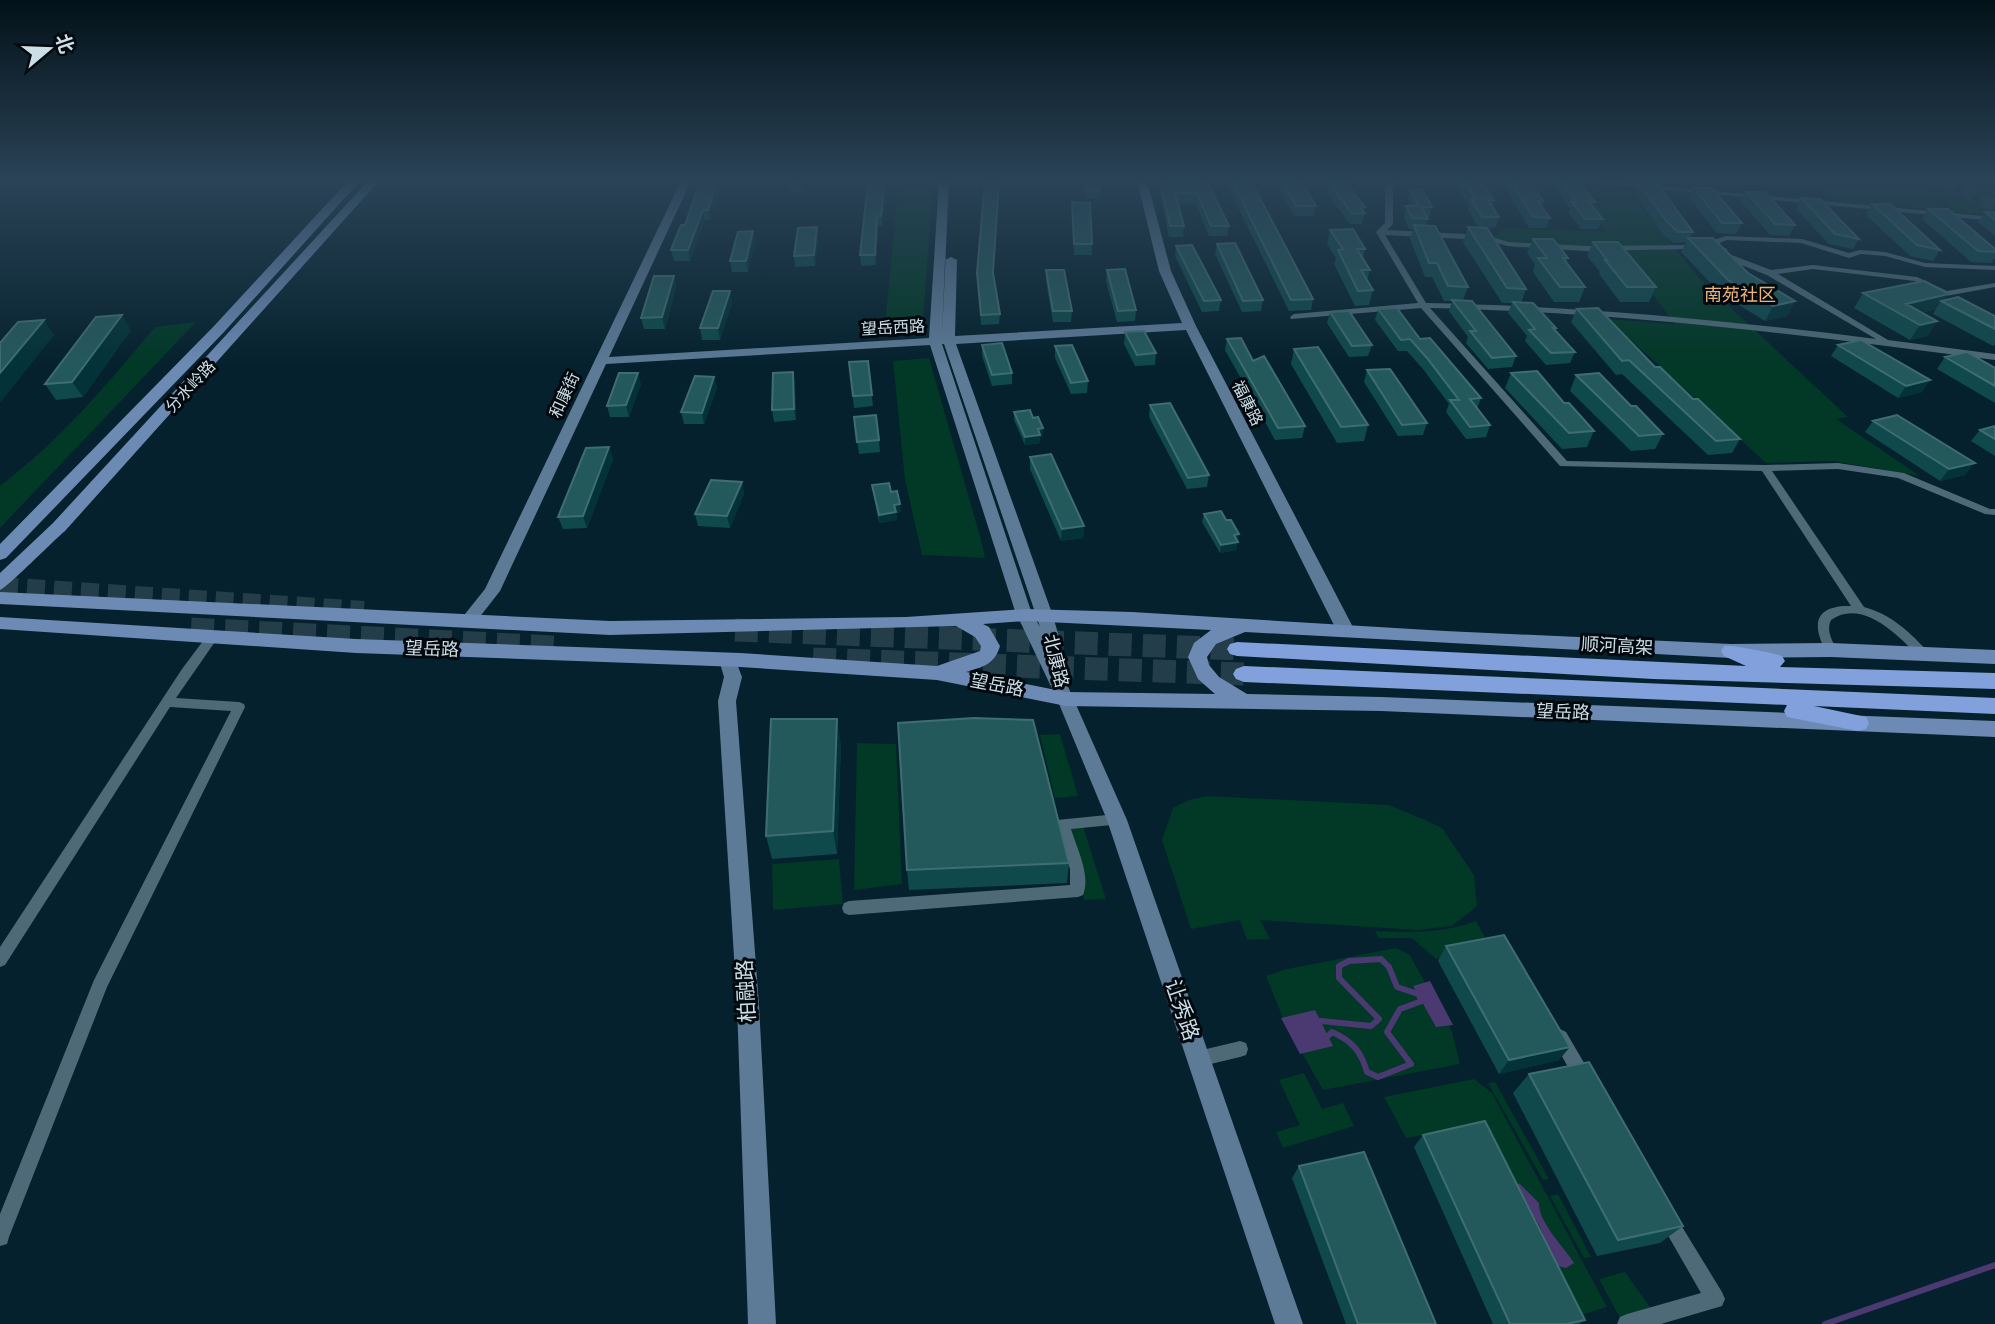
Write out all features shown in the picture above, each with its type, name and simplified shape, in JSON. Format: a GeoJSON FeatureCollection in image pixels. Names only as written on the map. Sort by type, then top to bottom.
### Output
{"type":"FeatureCollection","features":[{"type":"Feature","properties":{"kind":"highway","name":"顺河高架"},"geometry":{"type":"LineString","coordinates":[[1237,649],[1653,671],[1995,681]]}},
{"type":"Feature","properties":{"kind":"highway"},"geometry":{"type":"LineString","coordinates":[[1731,651],[1748,659],[1860,668],[1880,676]]}},
{"type":"Feature","properties":{"kind":"highway"},"geometry":{"type":"LineString","coordinates":[[1244,674],[1995,706]]}},
{"type":"Feature","properties":{"kind":"highway"},"geometry":{"type":"LineString","coordinates":[[1704,695],[1728,706],[1815,713],[1858,723]]}},
{"type":"Feature","properties":{"kind":"main road","name":"分水岭路"},"geometry":{"type":"LineString","coordinates":[[0,554],[219,329],[298,243]]}},
{"type":"Feature","properties":{"kind":"main road","name":"分水岭路"},"geometry":{"type":"LineString","coordinates":[[0,584],[24,557],[59,527],[319,243]]}},
{"type":"Feature","properties":{"kind":"main road","name":"望岳路"},"geometry":{"type":"LineString","coordinates":[[0,598],[610,628],[961,621],[1035,616],[1248,623],[1346,631],[1731,651],[1831,650],[1995,657]]}},
{"type":"Feature","properties":{"kind":"main road"},"geometry":{"type":"LineString","coordinates":[[937,673],[976,662],[988,655],[991,646],[982,632],[961,621]]}},
{"type":"Feature","properties":{"kind":"main road","name":"望岳路"},"geometry":{"type":"LineString","coordinates":[[0,623],[356,646],[728,660],[937,673],[1066,699],[1247,702],[1995,729]]}},
{"type":"Feature","properties":{"kind":"main road"},"geometry":{"type":"LineString","coordinates":[[1247,702],[1208,680],[1198,665],[1199,650],[1210,638],[1248,623]]}},
{"type":"Feature","properties":{"kind":"street","name":"和康街"},"geometry":{"type":"LineString","coordinates":[[469,620],[487,600],[656,243]]}},
{"type":"Feature","properties":{"kind":"street","name":"北康路"},"geometry":{"type":"LineString","coordinates":[[943,243],[942,341],[1035,616],[1066,699]]}},
{"type":"Feature","properties":{"kind":"street","name":"北康路"},"geometry":{"type":"LineString","coordinates":[[942,341],[949,243]]}},
{"type":"Feature","properties":{"kind":"street","name":"福康路"},"geometry":{"type":"LineString","coordinates":[[1158,243],[1165,271],[1190,327],[1346,631]]}},
{"type":"Feature","properties":{"kind":"street"},"geometry":{"type":"LineString","coordinates":[[1386,243],[1423,305],[1564,464],[1765,468],[1838,466],[1900,475],[1989,512],[1995,512]]}},
{"type":"Feature","properties":{"kind":"street"},"geometry":{"type":"LineString","coordinates":[[1503,243],[1548,247],[1719,244],[1726,256],[1770,273],[1889,343]]}},
{"type":"Feature","properties":{"kind":"street"},"geometry":{"type":"LineString","coordinates":[[1808,243],[1849,256],[1860,252],[1885,254],[1925,265],[1995,268]]}},
{"type":"Feature","properties":{"kind":"street"},"geometry":{"type":"LineString","coordinates":[[1770,273],[1813,267],[1917,279],[1958,300]]}},
{"type":"Feature","properties":{"kind":"street"},"geometry":{"type":"LineString","coordinates":[[1946,294],[1995,285]]}},
{"type":"Feature","properties":{"kind":"street"},"geometry":{"type":"LineString","coordinates":[[1294,317],[1423,305],[1517,306],[1614,313],[1995,357]]}},
{"type":"Feature","properties":{"kind":"street","name":"望岳西路"},"geometry":{"type":"LineString","coordinates":[[599,361],[1190,327]]}},
{"type":"Feature","properties":{"kind":"street"},"geometry":{"type":"LineString","coordinates":[[219,329],[240,331]]}},
{"type":"Feature","properties":{"kind":"street"},"geometry":{"type":"LineString","coordinates":[[1765,468],[1859,609]]}},
{"type":"Feature","properties":{"kind":"street"},"geometry":{"type":"LineString","coordinates":[[1831,650],[1822,636],[1821,623],[1828,614],[1837,610],[1859,609],[1878,616],[1898,630],[1925,656]]}},
{"type":"Feature","properties":{"kind":"street"},"geometry":{"type":"LineString","coordinates":[[0,960],[167,702],[213,636]]}},
{"type":"Feature","properties":{"kind":"street","name":"柏融路"},"geometry":{"type":"LineString","coordinates":[[728,660],[733,677],[727,701],[748,1005],[762,1324]]}},
{"type":"Feature","properties":{"kind":"street","name":"让秀路"},"geometry":{"type":"LineString","coordinates":[[1066,699],[1117,820],[1289,1324]]}},
{"type":"Feature","properties":{"kind":"street"},"geometry":{"type":"LineString","coordinates":[[0,1237],[100,985],[239,706],[167,702]]}},
{"type":"Feature","properties":{"kind":"street"},"geometry":{"type":"LineString","coordinates":[[849,908],[1078,891],[1077,869],[1062,824],[1117,820]]}},
{"type":"Feature","properties":{"kind":"street"},"geometry":{"type":"LineString","coordinates":[[1547,1017],[1591,1090]]}},
{"type":"Feature","properties":{"kind":"street"},"geometry":{"type":"LineString","coordinates":[[1199,1059],[1240,1049]]}},
{"type":"Feature","properties":{"kind":"street"},"geometry":{"type":"LineString","coordinates":[[1627,1324],[1715,1299],[1658,1204]]}},
{"type":"Feature","properties":{"kind":"green space"},"geometry":{"type":"Polygon","coordinates":[[[893,243],[929,243],[922,335],[884,336],[893,243]]]}},
{"type":"Feature","properties":{"kind":"green space"},"geometry":{"type":"Polygon","coordinates":[[[1498,243],[1671,243],[1699,278],[1848,417],[1836,419],[1920,476],[1833,461],[1766,463],[1608,319],[1675,324],[1622,254],[1516,248],[1498,243]]]}},
{"type":"Feature","properties":{"kind":"green space"},"geometry":{"type":"Polygon","coordinates":[[[196,322],[0,528],[0,486],[63,431],[155,327],[196,322]]]}},
{"type":"Feature","properties":{"kind":"green space"},"geometry":{"type":"Polygon","coordinates":[[[929,358],[985,558],[922,555],[905,480],[893,361],[929,358]]]}},
{"type":"Feature","properties":{"kind":"green space"},"geometry":{"type":"Polygon","coordinates":[[[1060,734],[1078,796],[1055,798],[1040,735],[1060,734]]]}},
{"type":"Feature","properties":{"kind":"green space"},"geometry":{"type":"Polygon","coordinates":[[[857,743],[896,744],[902,884],[854,890],[857,743]]]}},
{"type":"Feature","properties":{"kind":"green space"},"geometry":{"type":"Polygon","coordinates":[[[1207,796],[1389,805],[1442,828],[1474,875],[1477,906],[1452,926],[1418,930],[1260,920],[1270,939],[1247,940],[1240,920],[1191,929],[1162,840],[1173,808],[1189,800],[1207,796]]]}},
{"type":"Feature","properties":{"kind":"green space"},"geometry":{"type":"Polygon","coordinates":[[[1083,826],[1106,899],[1084,900],[1071,827],[1083,826]]]}},
{"type":"Feature","properties":{"kind":"green space"},"geometry":{"type":"Polygon","coordinates":[[[839,859],[843,904],[773,910],[772,864],[839,859]]]}},
{"type":"Feature","properties":{"kind":"green space"},"geometry":{"type":"Polygon","coordinates":[[[1476,921],[1492,950],[1436,959],[1412,938],[1379,938],[1375,931],[1426,931],[1476,921]]]}},
{"type":"Feature","properties":{"kind":"green space"},"geometry":{"type":"Polygon","coordinates":[[[1396,948],[1410,955],[1452,1032],[1460,1064],[1323,1090],[1285,1023],[1266,976],[1287,969],[1396,948]]]}},
{"type":"Feature","properties":{"kind":"green space"},"geometry":{"type":"Polygon","coordinates":[[[1304,1073],[1322,1109],[1343,1103],[1354,1126],[1283,1148],[1276,1132],[1300,1125],[1279,1080],[1304,1073]]]}},
{"type":"Feature","properties":{"kind":"green space"},"geometry":{"type":"Polygon","coordinates":[[[1474,1079],[1492,1093],[1607,1307],[1577,1316],[1475,1126],[1406,1138],[1384,1097],[1474,1079]]]}},
{"type":"Feature","properties":{"kind":"green space"},"geometry":{"type":"Polygon","coordinates":[[[1495,1082],[1549,1179],[1543,1180],[1488,1083],[1495,1082]]]}},
{"type":"Feature","properties":{"kind":"green space"},"geometry":{"type":"Polygon","coordinates":[[[1558,1194],[1591,1257],[1584,1258],[1550,1196],[1558,1194]]]}},
{"type":"Feature","properties":{"kind":"green space"},"geometry":{"type":"Polygon","coordinates":[[[1625,1272],[1652,1310],[1620,1318],[1599,1279],[1625,1272]]]}},
{"type":"Feature","properties":{"kind":"shaded area"},"geometry":{"type":"Polygon","coordinates":[[[1430,981],[1453,1025],[1436,1027],[1413,986],[1430,981]]]}},
{"type":"Feature","properties":{"kind":"shaded area"},"geometry":{"type":"Polygon","coordinates":[[[1315,1010],[1333,1046],[1300,1054],[1281,1018],[1315,1010]]]}},
{"type":"Feature","properties":{"kind":"shaded area"},"geometry":{"type":"Polygon","coordinates":[[[1513,1182],[1520,1184],[1539,1203],[1547,1226],[1574,1263],[1566,1268],[1554,1265],[1540,1227],[1513,1182]]]}},
{"type":"Feature","properties":{"kind":"building"},"geometry":{"type":"Polygon","coordinates":[[[674,243],[691,243],[688,250],[671,250],[674,243]]]}},
{"type":"Feature","properties":{"kind":"building"},"geometry":{"type":"Polygon","coordinates":[[[735,243],[750,243],[746,261],[730,261],[735,243]]]}},
{"type":"Feature","properties":{"kind":"building"},"geometry":{"type":"Polygon","coordinates":[[[796,243],[815,243],[814,255],[794,256],[796,243]]]}},
{"type":"Feature","properties":{"kind":"building"},"geometry":{"type":"Polygon","coordinates":[[[861,243],[876,243],[875,255],[860,255],[861,243]]]}},
{"type":"Feature","properties":{"kind":"building"},"geometry":{"type":"Polygon","coordinates":[[[980,243],[995,243],[993,273],[1000,314],[981,315],[977,273],[980,243]]]}},
{"type":"Feature","properties":{"kind":"building"},"geometry":{"type":"Polygon","coordinates":[[[1235,243],[1263,300],[1243,301],[1217,244],[1235,243]]]}},
{"type":"Feature","properties":{"kind":"building"},"geometry":{"type":"Polygon","coordinates":[[[1263,243],[1283,243],[1313,299],[1291,300],[1263,243]]]}},
{"type":"Feature","properties":{"kind":"building"},"geometry":{"type":"Polygon","coordinates":[[[1339,243],[1361,243],[1365,249],[1357,249],[1370,270],[1361,270],[1373,290],[1358,291],[1338,250],[1343,249],[1339,243]]]}},
{"type":"Feature","properties":{"kind":"building"},"geometry":{"type":"Polygon","coordinates":[[[1421,243],[1444,243],[1468,287],[1448,286],[1437,263],[1429,263],[1421,243]]]}},
{"type":"Feature","properties":{"kind":"building"},"geometry":{"type":"Polygon","coordinates":[[[1478,243],[1496,243],[1526,289],[1507,288],[1478,243]]]}},
{"type":"Feature","properties":{"kind":"building"},"geometry":{"type":"Polygon","coordinates":[[[1536,243],[1556,243],[1568,258],[1563,258],[1585,287],[1560,287],[1538,258],[1547,258],[1536,243]]]}},
{"type":"Feature","properties":{"kind":"building"},"geometry":{"type":"Polygon","coordinates":[[[1594,243],[1619,243],[1656,287],[1627,287],[1594,243]]]}},
{"type":"Feature","properties":{"kind":"building"},"geometry":{"type":"Polygon","coordinates":[[[1693,243],[1718,243],[1748,273],[1795,301],[1773,306],[1728,280],[1693,243]]]}},
{"type":"Feature","properties":{"kind":"building"},"geometry":{"type":"Polygon","coordinates":[[[1915,243],[1932,243],[1940,250],[1915,243]]]}},
{"type":"Feature","properties":{"kind":"building"},"geometry":{"type":"Polygon","coordinates":[[[1968,243],[1988,243],[1995,249],[1995,252],[1978,251],[1968,243]]]}},
{"type":"Feature","properties":{"kind":"building"},"geometry":{"type":"Polygon","coordinates":[[[1192,245],[1221,300],[1204,301],[1176,246],[1192,245]]]}},
{"type":"Feature","properties":{"kind":"building"},"geometry":{"type":"Polygon","coordinates":[[[1125,269],[1136,310],[1118,311],[1107,270],[1125,269]]]}},
{"type":"Feature","properties":{"kind":"building"},"geometry":{"type":"Polygon","coordinates":[[[1046,270],[1064,270],[1072,311],[1053,311],[1046,270]]]}},
{"type":"Feature","properties":{"kind":"building"},"geometry":{"type":"Polygon","coordinates":[[[654,276],[674,276],[662,317],[641,318],[654,276]]]}},
{"type":"Feature","properties":{"kind":"building"},"geometry":{"type":"Polygon","coordinates":[[[1924,281],[1949,294],[1906,304],[1937,321],[1920,325],[1863,293],[1924,281]]]}},
{"type":"Feature","properties":{"kind":"building"},"geometry":{"type":"Polygon","coordinates":[[[713,291],[730,291],[718,328],[700,328],[713,291]]]}},
{"type":"Feature","properties":{"kind":"building"},"geometry":{"type":"Polygon","coordinates":[[[1958,297],[1995,316],[1995,329],[1941,301],[1958,297]]]}},
{"type":"Feature","properties":{"kind":"building"},"geometry":{"type":"Polygon","coordinates":[[[1452,300],[1472,301],[1516,356],[1492,358],[1470,331],[1476,331],[1452,300]]]}},
{"type":"Feature","properties":{"kind":"building"},"geometry":{"type":"Polygon","coordinates":[[[1513,302],[1533,303],[1575,352],[1551,353],[1529,330],[1535,329],[1513,302]]]}},
{"type":"Feature","properties":{"kind":"building"},"geometry":{"type":"Polygon","coordinates":[[[1397,308],[1420,339],[1430,338],[1481,398],[1470,399],[1490,425],[1470,427],[1450,400],[1459,400],[1427,358],[1410,339],[1401,340],[1378,309],[1397,308]]]}},
{"type":"Feature","properties":{"kind":"building"},"geometry":{"type":"Polygon","coordinates":[[[1598,308],[1655,367],[1660,367],[1693,399],[1698,399],[1740,439],[1716,441],[1629,360],[1622,361],[1577,309],[1598,308]]]}},
{"type":"Feature","properties":{"kind":"building"},"geometry":{"type":"Polygon","coordinates":[[[1349,311],[1372,345],[1352,346],[1330,312],[1349,311]]]}},
{"type":"Feature","properties":{"kind":"building"},"geometry":{"type":"Polygon","coordinates":[[[122,315],[72,382],[45,384],[96,317],[122,315]]]}},
{"type":"Feature","properties":{"kind":"building"},"geometry":{"type":"Polygon","coordinates":[[[44,320],[0,373],[0,343],[18,322],[44,320]]]}},
{"type":"Feature","properties":{"kind":"building"},"geometry":{"type":"Polygon","coordinates":[[[1144,331],[1156,353],[1137,355],[1125,332],[1144,331]]]}},
{"type":"Feature","properties":{"kind":"building"},"geometry":{"type":"Polygon","coordinates":[[[1241,338],[1253,361],[1264,356],[1305,426],[1278,428],[1227,339],[1241,338]]]}},
{"type":"Feature","properties":{"kind":"building"},"geometry":{"type":"Polygon","coordinates":[[[1861,340],[1930,380],[1906,386],[1838,345],[1861,340]]]}},
{"type":"Feature","properties":{"kind":"building"},"geometry":{"type":"Polygon","coordinates":[[[1002,343],[1012,373],[992,375],[982,345],[1002,343]]]}},
{"type":"Feature","properties":{"kind":"building"},"geometry":{"type":"Polygon","coordinates":[[[1072,345],[1088,381],[1071,383],[1055,346],[1072,345]]]}},
{"type":"Feature","properties":{"kind":"building"},"geometry":{"type":"Polygon","coordinates":[[[1318,347],[1368,425],[1341,427],[1294,349],[1318,347]]]}},
{"type":"Feature","properties":{"kind":"building"},"geometry":{"type":"Polygon","coordinates":[[[1967,352],[1995,368],[1995,386],[1945,357],[1967,352]]]}},
{"type":"Feature","properties":{"kind":"building"},"geometry":{"type":"Polygon","coordinates":[[[868,361],[872,395],[853,396],[849,362],[868,361]]]}},
{"type":"Feature","properties":{"kind":"building"},"geometry":{"type":"Polygon","coordinates":[[[1390,369],[1427,423],[1402,425],[1367,370],[1390,369]]]}},
{"type":"Feature","properties":{"kind":"building"},"geometry":{"type":"Polygon","coordinates":[[[1537,371],[1564,403],[1569,403],[1594,431],[1569,433],[1511,373],[1537,371]]]}},
{"type":"Feature","properties":{"kind":"building"},"geometry":{"type":"Polygon","coordinates":[[[793,372],[794,409],[772,410],[773,373],[793,372]]]}},
{"type":"Feature","properties":{"kind":"building"},"geometry":{"type":"Polygon","coordinates":[[[619,373],[638,373],[626,405],[607,406],[619,373]]]}},
{"type":"Feature","properties":{"kind":"building"},"geometry":{"type":"Polygon","coordinates":[[[1599,373],[1663,434],[1639,436],[1576,375],[1599,373]]]}},
{"type":"Feature","properties":{"kind":"building"},"geometry":{"type":"Polygon","coordinates":[[[695,376],[714,377],[702,413],[681,412],[695,376]]]}},
{"type":"Feature","properties":{"kind":"building"},"geometry":{"type":"Polygon","coordinates":[[[1170,403],[1209,475],[1188,478],[1150,405],[1170,403]]]}},
{"type":"Feature","properties":{"kind":"building"},"geometry":{"type":"Polygon","coordinates":[[[1030,410],[1033,418],[1038,417],[1043,428],[1038,429],[1040,435],[1025,437],[1014,412],[1030,410]]]}},
{"type":"Feature","properties":{"kind":"building"},"geometry":{"type":"Polygon","coordinates":[[[876,415],[879,440],[857,442],[854,417],[876,415]]]}},
{"type":"Feature","properties":{"kind":"building"},"geometry":{"type":"Polygon","coordinates":[[[1897,415],[1975,463],[1949,469],[1873,421],[1897,415]]]}},
{"type":"Feature","properties":{"kind":"building"},"geometry":{"type":"Polygon","coordinates":[[[1995,426],[1995,439],[1980,430],[1995,426]]]}},
{"type":"Feature","properties":{"kind":"building"},"geometry":{"type":"Polygon","coordinates":[[[609,447],[583,516],[558,517],[586,448],[609,447]]]}},
{"type":"Feature","properties":{"kind":"building"},"geometry":{"type":"Polygon","coordinates":[[[1051,454],[1084,526],[1062,529],[1030,457],[1051,454]]]}},
{"type":"Feature","properties":{"kind":"building"},"geometry":{"type":"Polygon","coordinates":[[[711,480],[742,482],[727,516],[695,514],[711,480]]]}},
{"type":"Feature","properties":{"kind":"building"},"geometry":{"type":"Polygon","coordinates":[[[889,483],[891,492],[897,491],[900,504],[894,505],[896,512],[879,515],[872,485],[889,483]]]}},
{"type":"Feature","properties":{"kind":"building"},"geometry":{"type":"Polygon","coordinates":[[[1221,511],[1226,520],[1231,520],[1239,534],[1234,535],[1238,542],[1221,545],[1204,514],[1221,511]]]}},
{"type":"Feature","properties":{"kind":"building"},"geometry":{"type":"Polygon","coordinates":[[[974,718],[1033,720],[1069,863],[907,870],[898,723],[974,718]]]}},
{"type":"Feature","properties":{"kind":"building"},"geometry":{"type":"Polygon","coordinates":[[[771,719],[837,719],[833,831],[766,836],[771,719]]]}},
{"type":"Feature","properties":{"kind":"building"},"geometry":{"type":"Polygon","coordinates":[[[1504,935],[1570,1047],[1509,1060],[1446,946],[1504,935]]]}},
{"type":"Feature","properties":{"kind":"building"},"geometry":{"type":"Polygon","coordinates":[[[1589,1062],[1683,1226],[1618,1240],[1529,1074],[1589,1062]]]}},
{"type":"Feature","properties":{"kind":"building"},"geometry":{"type":"Polygon","coordinates":[[[1485,1121],[1585,1320],[1566,1324],[1510,1324],[1423,1135],[1485,1121]]]}},
{"type":"Feature","properties":{"kind":"building"},"geometry":{"type":"Polygon","coordinates":[[[1364,1152],[1436,1324],[1358,1324],[1299,1166],[1364,1152]]]}},
{"type":"Feature","properties":{"kind":"waterway"},"geometry":{"type":"LineString","coordinates":[[1321,1021],[1371,1026],[1379,1019],[1339,978],[1339,966],[1349,961],[1381,959],[1389,967],[1397,987],[1418,994],[1422,1001],[1400,1009],[1387,1032],[1411,1064],[1378,1077],[1367,1072],[1359,1052],[1350,1043],[1332,1032],[1328,1036]]}},
{"type":"Feature","properties":{"kind":"waterway"},"geometry":{"type":"LineString","coordinates":[[1825,1324],[1995,1265]]}},
{"type":"Feature","properties":{"kind":"tunnel"},"geometry":{"type":"LineString","coordinates":[[0,586],[364,610]]}},
{"type":"Feature","properties":{"kind":"tunnel"},"geometry":{"type":"LineString","coordinates":[[191,629],[554,647]]}},
{"type":"Feature","properties":{"kind":"tunnel"},"geometry":{"type":"LineString","coordinates":[[735,630],[1237,649]]}},
{"type":"Feature","properties":{"kind":"tunnel"},"geometry":{"type":"LineString","coordinates":[[813,659],[1244,674]]}},
{"type":"Feature","properties":{"kind":"district","name":"南苑社区"},"geometry":{"type":"Point","coordinates":[1740,295]}}]}
